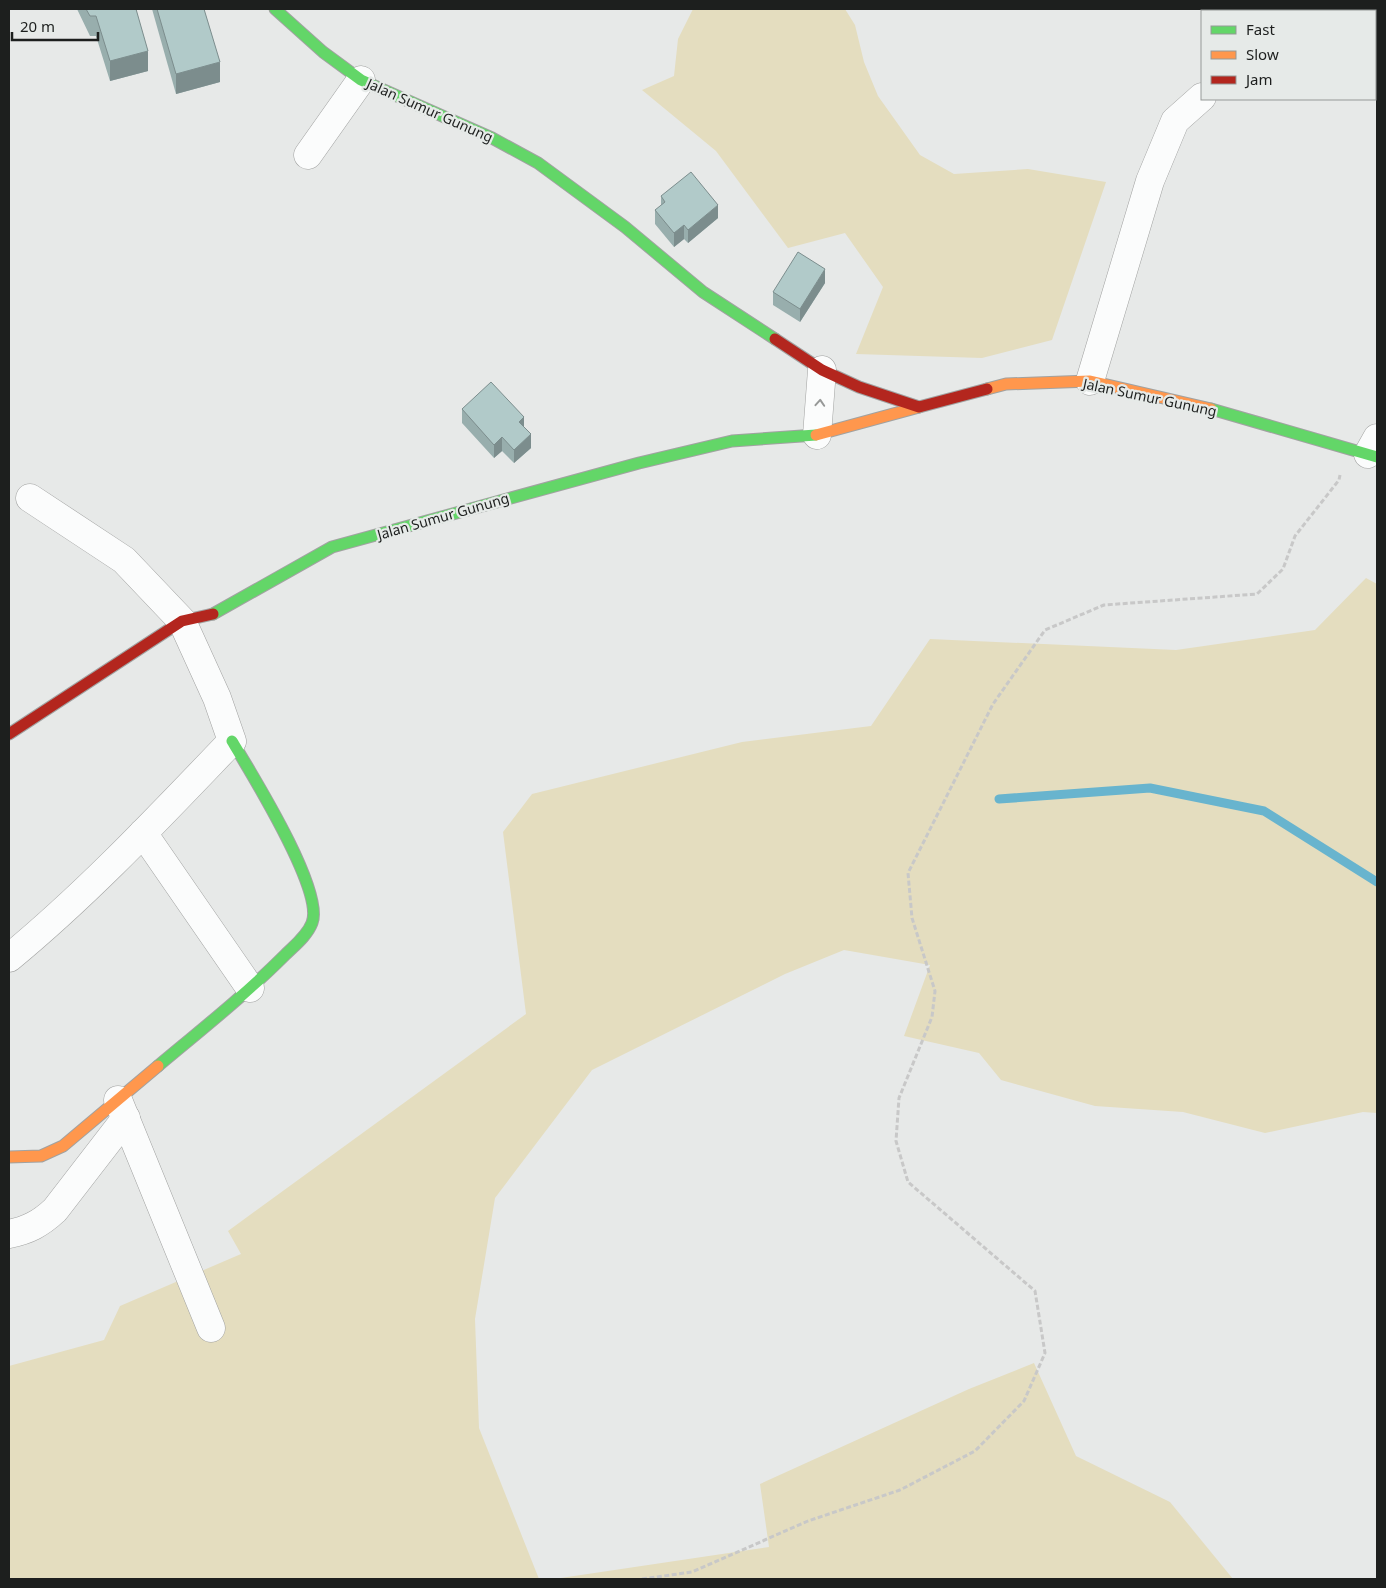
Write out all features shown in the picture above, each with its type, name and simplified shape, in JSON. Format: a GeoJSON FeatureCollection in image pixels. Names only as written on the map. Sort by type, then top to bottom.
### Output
{"type":"FeatureCollection","features":[{"type":"Feature","properties":{"kind":"street","name":"Jalan Sumur Gunung"},"geometry":{"type":"LineString","coordinates":[[275,9],[323,52],[361,80],[492,138],[538,163],[625,227],[703,292],[822,370],[860,387],[919,407]]}},
{"type":"Feature","properties":{"kind":"street"},"geometry":{"type":"LineString","coordinates":[[308,155],[361,80]]}},
{"type":"Feature","properties":{"kind":"street"},"geometry":{"type":"LineString","coordinates":[[1090,381],[1150,181],[1175,121],[1201,98]]}},
{"type":"Feature","properties":{"kind":"street"},"geometry":{"type":"LineString","coordinates":[[817,435],[822,370]]}},
{"type":"Feature","properties":{"kind":"street","name":"Jalan Sumur Gunung"},"geometry":{"type":"LineString","coordinates":[[9,734],[182,621],[211,615],[332,547],[536,490],[732,441],[817,435],[1006,384],[1090,381],[1186,402],[1367,449]]}},
{"type":"Feature","properties":{"kind":"street"},"geometry":{"type":"LineString","coordinates":[[9,1157],[40,1156],[63,1146],[122,1109],[304,935],[312,923],[313,902],[282,827],[232,741],[217,698],[182,621],[124,560],[30,498]]}},
{"type":"Feature","properties":{"kind":"street"},"geometry":{"type":"LineString","coordinates":[[9,958],[55,920],[232,741]]}},
{"type":"Feature","properties":{"kind":"street"},"geometry":{"type":"LineString","coordinates":[[143,833],[250,988]]}},
{"type":"Feature","properties":{"kind":"street"},"geometry":{"type":"LineString","coordinates":[[9,1234],[28,1230],[42,1222],[55,1210],[122,1109]]}},
{"type":"Feature","properties":{"kind":"street"},"geometry":{"type":"LineString","coordinates":[[122,1109],[211,1328]]}},
{"type":"Feature","properties":{"kind":"path"},"geometry":{"type":"LineString","coordinates":[[642,1579],[692,1572],[808,1520],[900,1490],[975,1451],[1024,1401],[1045,1352],[1035,1291],[908,1182],[896,1141],[899,1098],[932,1017],[935,991],[912,918],[908,873],[993,704],[1045,630],[1104,605],[1257,594],[1283,569],[1295,536],[1339,480],[1367,449]]}},
{"type":"Feature","properties":{"kind":"shaded area"},"geometry":{"type":"Polygon","coordinates":[[[693,9],[845,9],[855,25],[864,62],[878,96],[920,155],[954,174],[1028,169],[1106,182],[1052,340],[982,358],[856,354],[883,287],[845,233],[788,248],[716,151],[642,90],[674,76],[678,39],[693,9]]]}},
{"type":"Feature","properties":{"kind":"shaded area"},"geometry":{"type":"Polygon","coordinates":[[[1366,578],[1377,584],[1377,1113],[1363,1112],[1265,1133],[1183,1112],[1095,1106],[1001,1080],[979,1053],[904,1036],[930,965],[844,950],[785,974],[592,1070],[495,1198],[475,1319],[479,1428],[539,1579],[9,1579],[9,1366],[104,1340],[120,1306],[241,1254],[228,1231],[526,1014],[503,832],[532,794],[742,742],[871,726],[930,639],[1176,650],[1315,630],[1366,578]]]}},
{"type":"Feature","properties":{"kind":"shaded area"},"geometry":{"type":"Polygon","coordinates":[[[1034,1363],[1076,1456],[1170,1502],[1233,1579],[554,1579],[769,1547],[760,1484],[969,1389],[1034,1363]]]}},
{"type":"Feature","properties":{"kind":"building"},"geometry":{"type":"Polygon","coordinates":[[[86,9],[136,9],[148,51],[110,61],[96,16],[90,16],[86,9]]]}},
{"type":"Feature","properties":{"kind":"building"},"geometry":{"type":"Polygon","coordinates":[[[157,9],[204,9],[220,62],[176,74],[157,9]]]}},
{"type":"Feature","properties":{"kind":"building"},"geometry":{"type":"Polygon","coordinates":[[[691,172],[718,205],[688,230],[684,225],[674,233],[655,210],[665,202],[661,196],[691,172]]]}},
{"type":"Feature","properties":{"kind":"building"},"geometry":{"type":"Polygon","coordinates":[[[798,252],[825,269],[800,309],[773,292],[798,252]]]}},
{"type":"Feature","properties":{"kind":"building"},"geometry":{"type":"Polygon","coordinates":[[[491,382],[524,417],[519,422],[531,434],[514,450],[502,437],[494,445],[462,409],[491,382]]]}},
{"type":"Feature","properties":{"kind":"waterway"},"geometry":{"type":"LineString","coordinates":[[999,799],[1150,788],[1264,811],[1377,882]]}},
{"type":"Feature","properties":{"kind":"traffic: fast"},"geometry":{"type":"LineString","coordinates":[[275,9],[323,52],[361,80],[492,138],[538,163],[625,227],[703,292],[775,339]]}},
{"type":"Feature","properties":{"kind":"traffic: fast"},"geometry":{"type":"LineString","coordinates":[[1211,409],[1377,457]]}},
{"type":"Feature","properties":{"kind":"traffic: fast"},"geometry":{"type":"LineString","coordinates":[[213,614],[332,547],[639,463],[732,441],[816,435]]}},
{"type":"Feature","properties":{"kind":"traffic: fast"},"geometry":{"type":"LineString","coordinates":[[158,1066],[270,970],[300,940],[312,923],[313,907],[308,886],[297,860],[269,804],[232,741]]}},
{"type":"Feature","properties":{"kind":"traffic: slow"},"geometry":{"type":"LineString","coordinates":[[987,389],[1006,384],[1090,381],[1211,409]]}},
{"type":"Feature","properties":{"kind":"traffic: slow"},"geometry":{"type":"LineString","coordinates":[[816,435],[919,407]]}},
{"type":"Feature","properties":{"kind":"traffic: slow"},"geometry":{"type":"LineString","coordinates":[[9,1157],[41,1156],[63,1146],[158,1066]]}},
{"type":"Feature","properties":{"kind":"traffic: jam"},"geometry":{"type":"LineString","coordinates":[[775,339],[822,370],[859,387],[919,407],[987,389]]}},
{"type":"Feature","properties":{"kind":"traffic: jam"},"geometry":{"type":"LineString","coordinates":[[9,734],[182,621],[213,614]]}}]}
